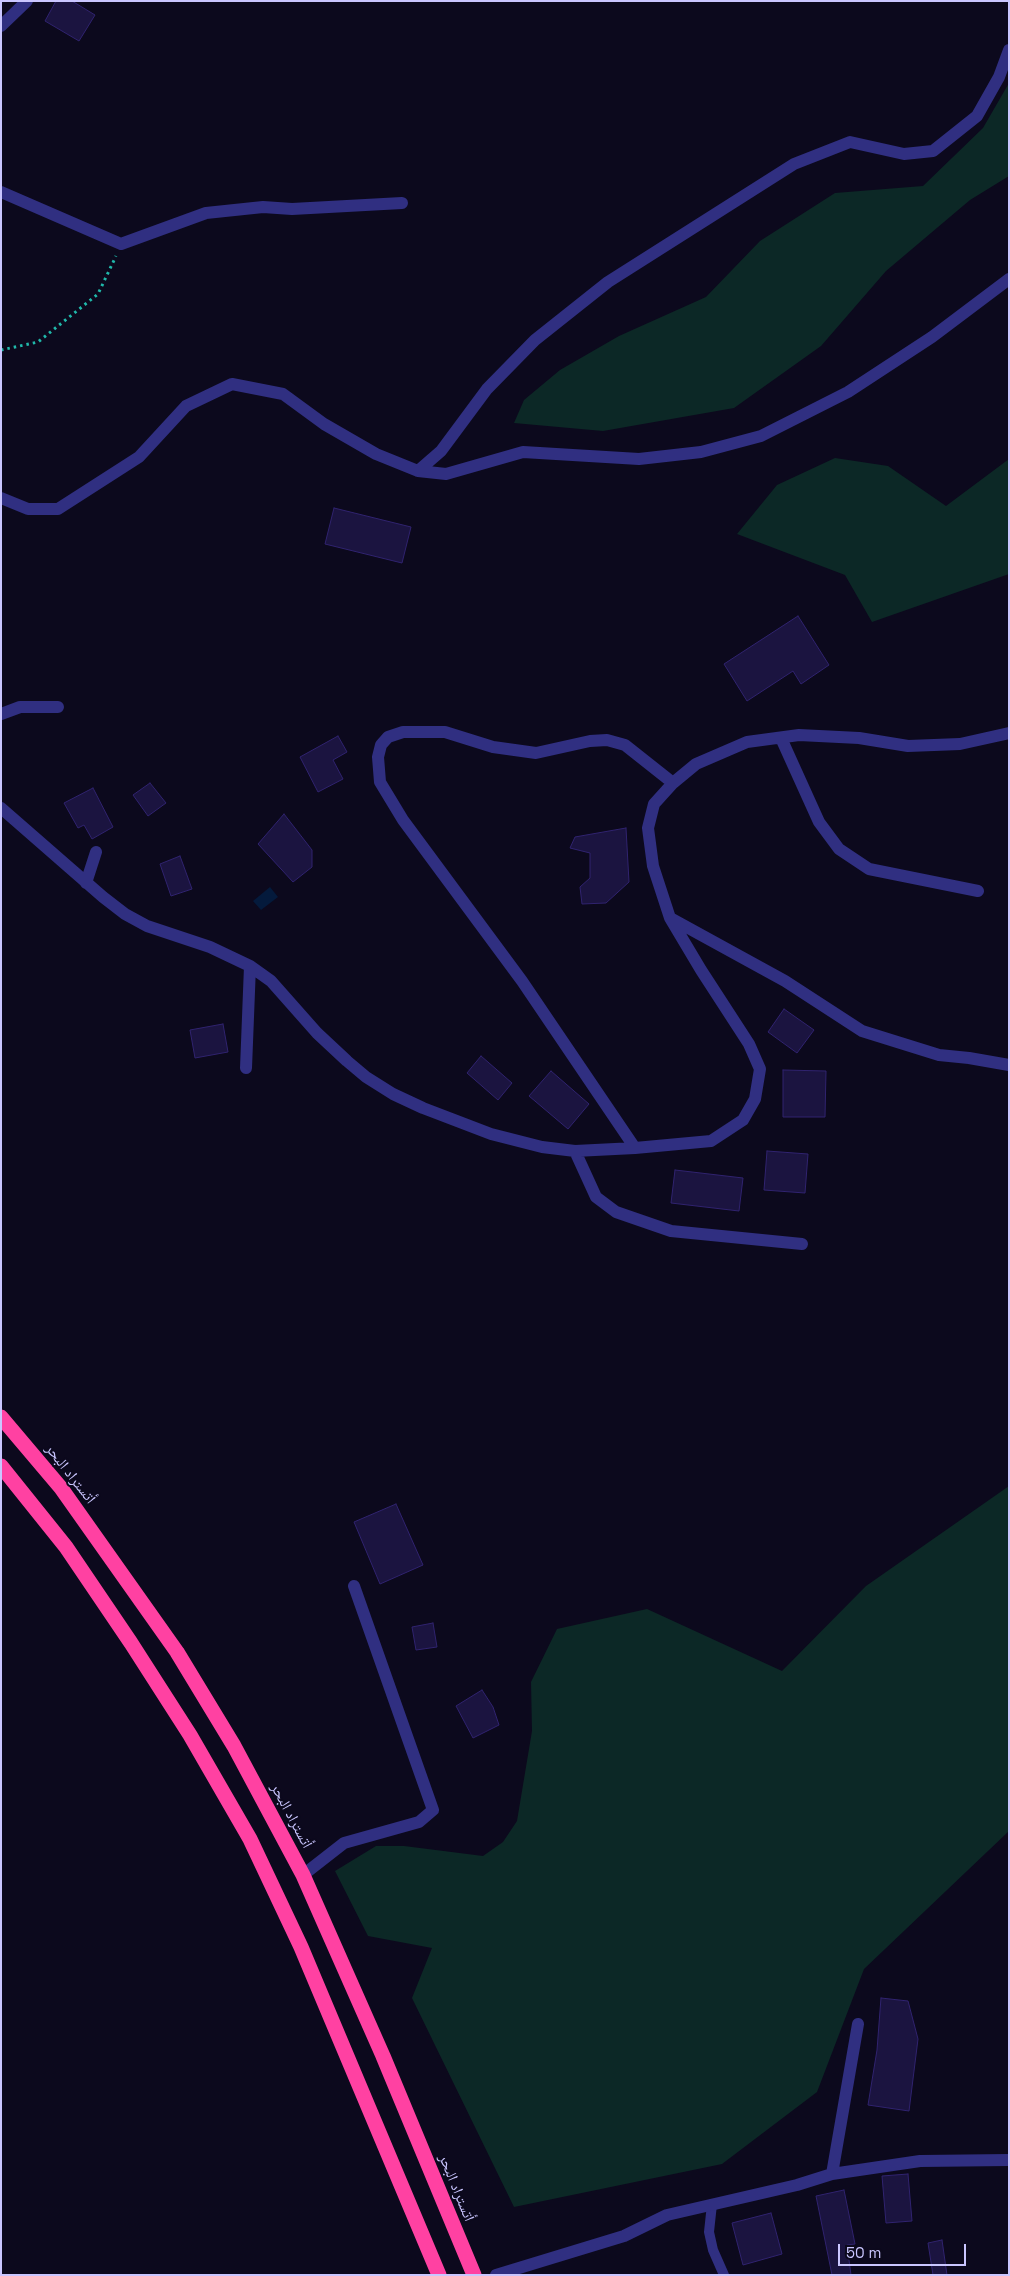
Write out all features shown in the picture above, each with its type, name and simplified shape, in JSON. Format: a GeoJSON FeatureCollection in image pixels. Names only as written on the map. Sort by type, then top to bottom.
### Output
{"type":"FeatureCollection","features":[{"type":"Feature","properties":{"kind":"highway","name":"أتستراد البحر"},"geometry":{"type":"LineString","coordinates":[[1,1416],[61,1488],[177,1652],[234,1746],[303,1876],[383,2056],[474,2275]]}},
{"type":"Feature","properties":{"kind":"highway"},"geometry":{"type":"LineString","coordinates":[[1,1466],[66,1547],[131,1643],[190,1735],[250,1839],[301,1947],[439,2275]]}},
{"type":"Feature","properties":{"kind":"street"},"geometry":{"type":"LineString","coordinates":[[1,26],[27,1]]}},
{"type":"Feature","properties":{"kind":"street"},"geometry":{"type":"LineString","coordinates":[[418,471],[441,451],[487,389],[534,340],[608,282],[794,164],[850,142],[904,154],[933,151],[977,116],[999,77],[1009,50]]}},
{"type":"Feature","properties":{"kind":"street"},"geometry":{"type":"LineString","coordinates":[[1,192],[121,244],[206,213],[263,207],[292,209],[402,203]]}},
{"type":"Feature","properties":{"kind":"street"},"geometry":{"type":"LineString","coordinates":[[1,498],[28,509],[58,509],[139,457],[186,406],[232,384],[284,394],[324,424],[368,450],[418,471],[446,474],[523,452],[639,459],[700,452],[761,436],[848,392],[932,337],[1009,279]]}},
{"type":"Feature","properties":{"kind":"street"},"geometry":{"type":"LineString","coordinates":[[1,714],[20,706],[58,707]]}},
{"type":"Feature","properties":{"kind":"street"},"geometry":{"type":"LineString","coordinates":[[635,1148],[522,981],[403,820],[380,782],[378,758],[381,745],[388,737],[403,732],[445,732],[493,747],[536,753],[590,740],[607,740],[625,745],[673,783]]}},
{"type":"Feature","properties":{"kind":"street"},"geometry":{"type":"LineString","coordinates":[[1,808],[86,883],[125,914],[147,926],[210,947],[250,966],[271,981],[317,1033],[347,1061],[366,1077],[393,1094],[423,1108],[491,1134],[542,1147],[575,1150],[635,1148],[711,1141],[719,1136],[743,1120],[755,1100],[760,1069],[749,1044],[670,918],[653,866],[648,828],[654,804],[673,783],[696,764],[747,742],[799,735],[829,736],[917,746],[960,744],[1009,733]]}},
{"type":"Feature","properties":{"kind":"street"},"geometry":{"type":"LineString","coordinates":[[781,738],[819,822],[839,849],[870,869],[978,891]]}},
{"type":"Feature","properties":{"kind":"street"},"geometry":{"type":"LineString","coordinates":[[86,883],[96,852]]}},
{"type":"Feature","properties":{"kind":"street"},"geometry":{"type":"LineString","coordinates":[[670,918],[785,981],[862,1032],[939,1055],[969,1058],[1009,1066]]}},
{"type":"Feature","properties":{"kind":"street"},"geometry":{"type":"LineString","coordinates":[[246,1068],[250,966]]}},
{"type":"Feature","properties":{"kind":"street"},"geometry":{"type":"LineString","coordinates":[[575,1150],[596,1197],[616,1212],[671,1231],[802,1244]]}},
{"type":"Feature","properties":{"kind":"street"},"geometry":{"type":"LineString","coordinates":[[303,1876],[344,1843],[419,1822],[433,1810],[354,1586]]}},
{"type":"Feature","properties":{"kind":"street"},"geometry":{"type":"LineString","coordinates":[[832,2174],[858,2024]]}},
{"type":"Feature","properties":{"kind":"street"},"geometry":{"type":"LineString","coordinates":[[496,2275],[624,2236],[667,2215],[797,2185],[832,2174],[920,2161],[1009,2160]]}},
{"type":"Feature","properties":{"kind":"lane"},"geometry":{"type":"LineString","coordinates":[[712,2204],[709,2232],[713,2250],[724,2275]]}},
{"type":"Feature","properties":{"kind":"path"},"geometry":{"type":"LineString","coordinates":[[1,350],[38,342],[98,294],[121,244]]}},
{"type":"Feature","properties":{"kind":"green space"},"geometry":{"type":"Polygon","coordinates":[[[1009,83],[1009,176],[970,200],[886,271],[821,346],[734,408],[603,431],[514,423],[524,400],[560,370],[619,336],[706,297],[760,241],[835,193],[923,186],[983,128],[1009,83]]]}},
{"type":"Feature","properties":{"kind":"green space"},"geometry":{"type":"Polygon","coordinates":[[[835,458],[888,466],[946,506],[1009,459],[1009,574],[872,622],[845,575],[737,534],[777,485],[835,458]]]}},
{"type":"Feature","properties":{"kind":"green space"},"geometry":{"type":"Polygon","coordinates":[[[1009,1486],[1009,1831],[864,1969],[817,2092],[722,2164],[514,2207],[412,1998],[432,1948],[368,1936],[335,1871],[376,1846],[404,1846],[483,1856],[503,1842],[517,1821],[532,1731],[531,1682],[557,1629],[647,1609],[782,1671],[866,1586],[1009,1486]]]}},
{"type":"Feature","properties":{"kind":"water"},"geometry":{"type":"Polygon","coordinates":[[[270,887],[278,897],[261,910],[253,901],[270,887]]]}},
{"type":"Feature","properties":{"kind":"building"},"geometry":{"type":"Polygon","coordinates":[[[56,1],[72,1],[95,15],[79,41],[45,21],[56,1]]]}},
{"type":"Feature","properties":{"kind":"building"},"geometry":{"type":"Polygon","coordinates":[[[334,508],[411,527],[402,563],[325,544],[334,508]]]}},
{"type":"Feature","properties":{"kind":"building"},"geometry":{"type":"Polygon","coordinates":[[[798,616],[829,665],[801,684],[793,671],[747,701],[724,664],[798,616]]]}},
{"type":"Feature","properties":{"kind":"building"},"geometry":{"type":"Polygon","coordinates":[[[338,736],[347,752],[333,760],[343,779],[318,792],[300,757],[338,736]]]}},
{"type":"Feature","properties":{"kind":"building"},"geometry":{"type":"Polygon","coordinates":[[[150,783],[166,803],[148,816],[133,795],[150,783]]]}},
{"type":"Feature","properties":{"kind":"building"},"geometry":{"type":"Polygon","coordinates":[[[93,788],[113,827],[92,839],[84,825],[78,828],[64,803],[93,788]]]}},
{"type":"Feature","properties":{"kind":"building"},"geometry":{"type":"Polygon","coordinates":[[[284,814],[312,850],[312,867],[293,882],[258,844],[284,814]]]}},
{"type":"Feature","properties":{"kind":"building"},"geometry":{"type":"Polygon","coordinates":[[[626,828],[629,882],[606,903],[582,904],[580,887],[590,878],[590,853],[570,848],[575,837],[626,828]]]}},
{"type":"Feature","properties":{"kind":"building"},"geometry":{"type":"Polygon","coordinates":[[[180,856],[192,889],[171,896],[160,864],[180,856]]]}},
{"type":"Feature","properties":{"kind":"building"},"geometry":{"type":"Polygon","coordinates":[[[784,1009],[814,1030],[797,1053],[768,1032],[784,1009]]]}},
{"type":"Feature","properties":{"kind":"building"},"geometry":{"type":"Polygon","coordinates":[[[223,1024],[228,1052],[195,1058],[190,1030],[223,1024]]]}},
{"type":"Feature","properties":{"kind":"building"},"geometry":{"type":"Polygon","coordinates":[[[481,1056],[512,1083],[498,1100],[467,1073],[481,1056]]]}},
{"type":"Feature","properties":{"kind":"building"},"geometry":{"type":"Polygon","coordinates":[[[783,1070],[826,1071],[825,1117],[783,1117],[783,1070]]]}},
{"type":"Feature","properties":{"kind":"building"},"geometry":{"type":"Polygon","coordinates":[[[551,1071],[589,1104],[568,1129],[529,1096],[551,1071]]]}},
{"type":"Feature","properties":{"kind":"building"},"geometry":{"type":"Polygon","coordinates":[[[767,1151],[808,1154],[805,1193],[764,1190],[767,1151]]]}},
{"type":"Feature","properties":{"kind":"building"},"geometry":{"type":"Polygon","coordinates":[[[675,1170],[743,1178],[739,1211],[671,1203],[675,1170]]]}},
{"type":"Feature","properties":{"kind":"building"},"geometry":{"type":"Polygon","coordinates":[[[396,1504],[423,1565],[380,1584],[354,1522],[396,1504]]]}},
{"type":"Feature","properties":{"kind":"building"},"geometry":{"type":"Polygon","coordinates":[[[433,1623],[437,1647],[416,1650],[412,1627],[433,1623]]]}},
{"type":"Feature","properties":{"kind":"building"},"geometry":{"type":"Polygon","coordinates":[[[482,1690],[493,1707],[499,1725],[473,1738],[456,1706],[482,1690]]]}},
{"type":"Feature","properties":{"kind":"building"},"geometry":{"type":"Polygon","coordinates":[[[881,1998],[908,2001],[918,2039],[909,2111],[868,2105],[877,2050],[881,1998]]]}},
{"type":"Feature","properties":{"kind":"building"},"geometry":{"type":"Polygon","coordinates":[[[908,2174],[912,2221],[886,2223],[882,2176],[908,2174]]]}},
{"type":"Feature","properties":{"kind":"building"},"geometry":{"type":"Polygon","coordinates":[[[844,2190],[855,2244],[847,2245],[851,2275],[832,2275],[816,2196],[844,2190]]]}},
{"type":"Feature","properties":{"kind":"building"},"geometry":{"type":"Polygon","coordinates":[[[771,2213],[782,2254],[743,2265],[732,2223],[771,2213]]]}},
{"type":"Feature","properties":{"kind":"building"},"geometry":{"type":"Polygon","coordinates":[[[942,2240],[947,2275],[933,2275],[928,2243],[942,2240]]]}}]}
